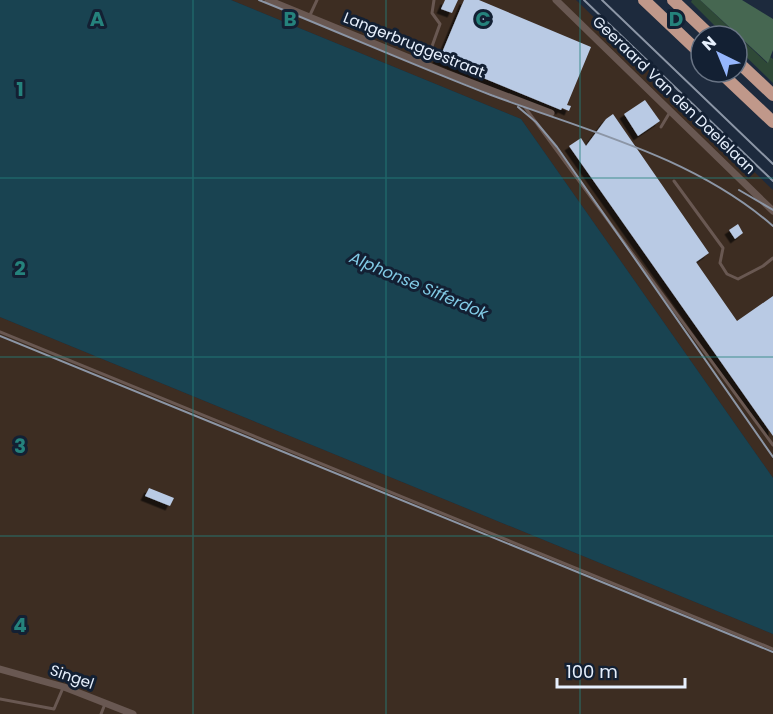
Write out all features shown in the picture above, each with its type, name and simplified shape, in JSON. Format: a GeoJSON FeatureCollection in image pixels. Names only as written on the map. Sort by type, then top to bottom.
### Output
{"type":"FeatureCollection","features":[{"type":"Feature","properties":{"kind":"highway"},"geometry":{"type":"LineString","coordinates":[[644,0],[689,43]]}},
{"type":"Feature","properties":{"kind":"highway"},"geometry":{"type":"LineString","coordinates":[[673,0],[698,24]]}},
{"type":"Feature","properties":{"kind":"highway"},"geometry":{"type":"LineString","coordinates":[[749,72],[773,95]]}},
{"type":"Feature","properties":{"kind":"highway"},"geometry":{"type":"LineString","coordinates":[[733,84],[773,122]]}},
{"type":"Feature","properties":{"kind":"street","name":"Langerbruggestraat"},"geometry":{"type":"LineString","coordinates":[[268,0],[551,113]]}},
{"type":"Feature","properties":{"kind":"street","name":"Geeraard Van den Daelelaan"},"geometry":{"type":"LineString","coordinates":[[556,0],[773,211]]}},
{"type":"Feature","properties":{"kind":"street","name":"Singel"},"geometry":{"type":"LineString","coordinates":[[0,669],[64,687],[133,714]]}},
{"type":"Feature","properties":{"kind":"lane"},"geometry":{"type":"LineString","coordinates":[[310,17],[317,0]]}},
{"type":"Feature","properties":{"kind":"lane"},"geometry":{"type":"LineString","coordinates":[[425,64],[441,24],[432,13],[434,0]]}},
{"type":"Feature","properties":{"kind":"lane"},"geometry":{"type":"LineString","coordinates":[[521,102],[773,445]]}},
{"type":"Feature","properties":{"kind":"lane"},"geometry":{"type":"LineString","coordinates":[[661,127],[671,111]]}},
{"type":"Feature","properties":{"kind":"lane"},"geometry":{"type":"LineString","coordinates":[[674,181],[723,248],[720,263],[727,274],[738,279],[773,258]]}},
{"type":"Feature","properties":{"kind":"lane"},"geometry":{"type":"LineString","coordinates":[[0,332],[773,648]]}},
{"type":"Feature","properties":{"kind":"lane"},"geometry":{"type":"LineString","coordinates":[[0,699],[54,709],[64,687]]}},
{"type":"Feature","properties":{"kind":"lane"},"geometry":{"type":"LineString","coordinates":[[101,714],[105,703]]}},
{"type":"Feature","properties":{"kind":"shaded area"},"geometry":{"type":"Polygon","coordinates":[[[231,0],[576,0],[773,190],[773,478],[521,119],[231,0]]]}},
{"type":"Feature","properties":{"kind":"shaded area"},"geometry":{"type":"Polygon","coordinates":[[[0,317],[773,634],[773,714],[0,714],[0,317]]]}},
{"type":"Feature","properties":{"kind":"green space"},"geometry":{"type":"Polygon","coordinates":[[[700,0],[726,24],[713,24],[691,2],[700,0]]]}},
{"type":"Feature","properties":{"kind":"green space"},"geometry":{"type":"Polygon","coordinates":[[[700,0],[742,0],[773,19],[773,50],[768,63],[749,45],[749,24],[726,24],[700,0]]]}},
{"type":"Feature","properties":{"kind":"green space"},"geometry":{"type":"Polygon","coordinates":[[[749,46],[767,63],[770,57],[773,59],[773,83],[749,60],[749,46]]]}},
{"type":"Feature","properties":{"kind":"water","name":"Alphonse Sifferdok"},"geometry":{"type":"Polygon","coordinates":[[[0,0],[231,0],[521,119],[773,478],[773,634],[0,317],[0,0]]]}},
{"type":"Feature","properties":{"kind":"building"},"geometry":{"type":"Polygon","coordinates":[[[445,0],[458,0],[452,13],[441,9],[445,0]]]}},
{"type":"Feature","properties":{"kind":"building"},"geometry":{"type":"Polygon","coordinates":[[[464,0],[479,0],[591,47],[567,105],[571,106],[569,111],[562,108],[561,110],[437,59],[439,54],[441,55],[464,0]]]}},
{"type":"Feature","properties":{"kind":"building"},"geometry":{"type":"Polygon","coordinates":[[[645,100],[660,121],[638,136],[624,114],[645,100]]]}},
{"type":"Feature","properties":{"kind":"building"},"geometry":{"type":"Polygon","coordinates":[[[613,114],[709,253],[696,262],[737,321],[773,296],[773,436],[569,146],[581,138],[586,146],[606,119],[613,114]]]}},
{"type":"Feature","properties":{"kind":"building"},"geometry":{"type":"Polygon","coordinates":[[[738,224],[743,233],[735,239],[729,230],[738,224]]]}},
{"type":"Feature","properties":{"kind":"building"},"geometry":{"type":"Polygon","coordinates":[[[149,488],[174,498],[170,506],[145,496],[149,488]]]}},
{"type":"Feature","properties":{"kind":"railway"},"geometry":{"type":"LineString","coordinates":[[259,0],[462,84],[638,148],[709,181],[742,202],[773,226]]}},
{"type":"Feature","properties":{"kind":"railway"},"geometry":{"type":"LineString","coordinates":[[584,0],[773,181]]}},
{"type":"Feature","properties":{"kind":"railway"},"geometry":{"type":"LineString","coordinates":[[602,0],[773,164]]}},
{"type":"Feature","properties":{"kind":"railway"},"geometry":{"type":"LineString","coordinates":[[518,107],[536,122],[557,147],[773,457]]}},
{"type":"Feature","properties":{"kind":"railway"},"geometry":{"type":"LineString","coordinates":[[739,190],[773,210]]}},
{"type":"Feature","properties":{"kind":"railway"},"geometry":{"type":"LineString","coordinates":[[0,336],[773,652]]}}]}
